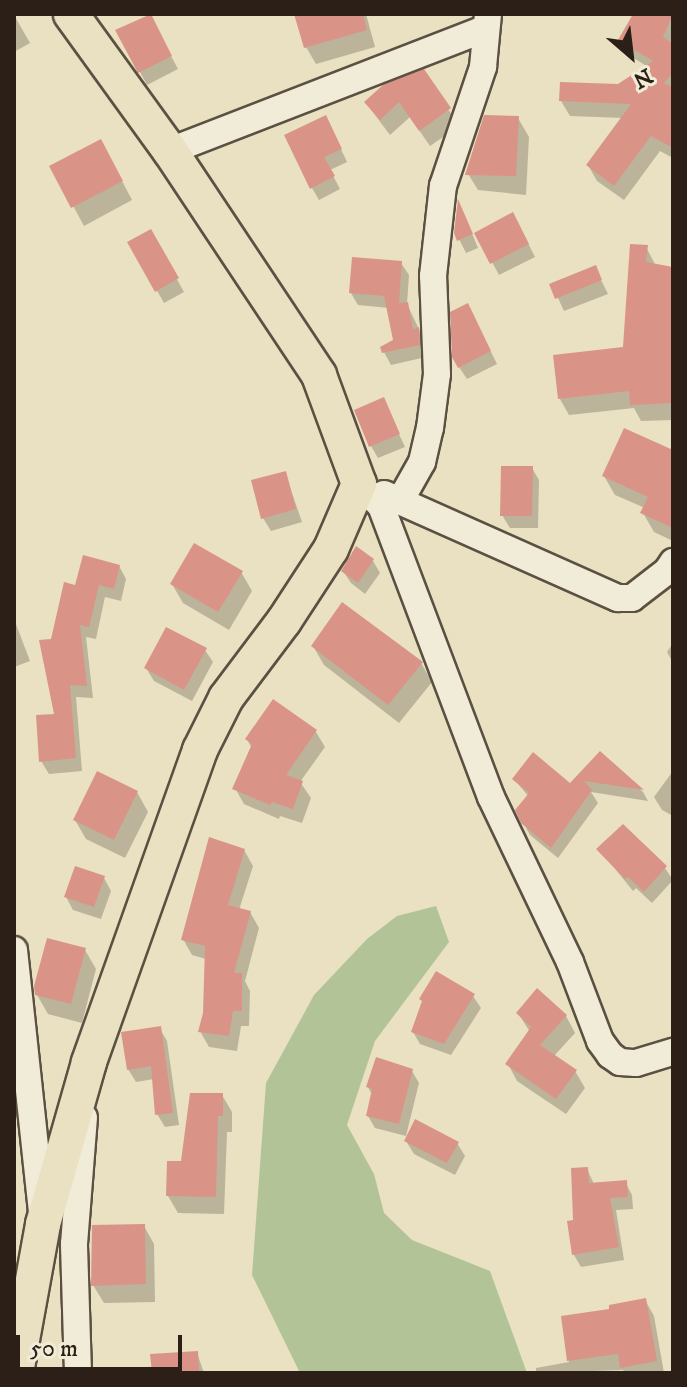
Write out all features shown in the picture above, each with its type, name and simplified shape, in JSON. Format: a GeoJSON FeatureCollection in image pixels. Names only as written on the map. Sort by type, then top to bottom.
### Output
{"type":"FeatureCollection","features":[{"type":"Feature","properties":{"kind":"main road"},"geometry":{"type":"LineString","coordinates":[[16,1373],[43,1224],[89,1062],[200,750],[226,698],[284,621],[331,549],[359,484],[319,375],[170,151],[71,14]]}},
{"type":"Feature","properties":{"kind":"street"},"geometry":{"type":"LineString","coordinates":[[170,151],[486,21],[483,67],[443,186],[433,276],[437,374],[430,428],[422,462],[400,501]]}},
{"type":"Feature","properties":{"kind":"street"},"geometry":{"type":"LineString","coordinates":[[359,484],[618,598],[632,598],[667,571],[673,562]]}},
{"type":"Feature","properties":{"kind":"street"},"geometry":{"type":"LineString","coordinates":[[359,484],[381,506],[491,797],[570,962],[600,1041],[610,1055],[620,1062],[636,1063],[673,1052]]}},
{"type":"Feature","properties":{"kind":"street"},"geometry":{"type":"LineString","coordinates":[[14,950],[43,1224]]}},
{"type":"Feature","properties":{"kind":"street"},"geometry":{"type":"LineString","coordinates":[[78,1373],[74,1244],[89,1062]]}},
{"type":"Feature","properties":{"kind":"green space"},"geometry":{"type":"Polygon","coordinates":[[[436,906],[449,942],[375,1041],[347,1125],[374,1174],[384,1213],[412,1240],[490,1271],[527,1373],[300,1373],[252,1275],[266,1083],[314,995],[367,939],[397,916],[436,906]]]}},
{"type":"Feature","properties":{"kind":"building"},"geometry":{"type":"Polygon","coordinates":[[[151,14],[172,56],[138,73],[115,30],[151,14]]]}},
{"type":"Feature","properties":{"kind":"building"},"geometry":{"type":"Polygon","coordinates":[[[294,14],[363,14],[367,30],[304,48],[294,14]]]}},
{"type":"Feature","properties":{"kind":"building"},"geometry":{"type":"Polygon","coordinates":[[[633,14],[673,14],[663,37],[673,44],[673,73],[664,83],[673,87],[673,148],[651,136],[614,186],[586,165],[631,104],[559,101],[560,82],[618,84],[653,61],[618,40],[633,14]]]}},
{"type":"Feature","properties":{"kind":"building"},"geometry":{"type":"Polygon","coordinates":[[[424,69],[451,108],[419,131],[399,102],[380,120],[364,102],[383,85],[424,69]]]}},
{"type":"Feature","properties":{"kind":"building"},"geometry":{"type":"Polygon","coordinates":[[[326,115],[342,149],[324,157],[335,176],[310,189],[284,135],[326,115]]]}},
{"type":"Feature","properties":{"kind":"building"},"geometry":{"type":"Polygon","coordinates":[[[484,115],[519,116],[516,176],[465,175],[484,115]]]}},
{"type":"Feature","properties":{"kind":"building"},"geometry":{"type":"Polygon","coordinates":[[[101,139],[123,181],[71,208],[49,166],[101,139]]]}},
{"type":"Feature","properties":{"kind":"building"},"geometry":{"type":"Polygon","coordinates":[[[458,199],[473,234],[457,241],[454,233],[458,199]]]}},
{"type":"Feature","properties":{"kind":"building"},"geometry":{"type":"Polygon","coordinates":[[[513,212],[529,244],[490,264],[474,233],[513,212]]]}},
{"type":"Feature","properties":{"kind":"building"},"geometry":{"type":"Polygon","coordinates":[[[151,229],[179,278],[155,292],[127,242],[151,229]]]}},
{"type":"Feature","properties":{"kind":"building"},"geometry":{"type":"Polygon","coordinates":[[[630,244],[648,245],[646,262],[673,267],[673,403],[630,405],[629,391],[558,399],[553,355],[623,347],[630,244]]]}},
{"type":"Feature","properties":{"kind":"building"},"geometry":{"type":"Polygon","coordinates":[[[352,257],[402,261],[399,303],[408,302],[413,330],[419,327],[420,345],[382,353],[380,347],[393,340],[384,296],[349,293],[352,257]]]}},
{"type":"Feature","properties":{"kind":"building"},"geometry":{"type":"Polygon","coordinates":[[[596,265],[602,280],[555,299],[549,284],[596,265]]]}},
{"type":"Feature","properties":{"kind":"building"},"geometry":{"type":"Polygon","coordinates":[[[468,303],[491,351],[458,368],[452,357],[450,312],[468,303]]]}},
{"type":"Feature","properties":{"kind":"building"},"geometry":{"type":"Polygon","coordinates":[[[384,397],[400,434],[369,447],[354,410],[384,397]]]}},
{"type":"Feature","properties":{"kind":"building"},"geometry":{"type":"Polygon","coordinates":[[[624,428],[673,450],[673,528],[640,513],[648,497],[602,476],[624,428]]]}},
{"type":"Feature","properties":{"kind":"building"},"geometry":{"type":"Polygon","coordinates":[[[501,466],[533,466],[532,516],[500,516],[501,466]]]}},
{"type":"Feature","properties":{"kind":"building"},"geometry":{"type":"Polygon","coordinates":[[[286,471],[296,509],[261,519],[251,480],[286,471]]]}},
{"type":"Feature","properties":{"kind":"building"},"geometry":{"type":"Polygon","coordinates":[[[194,543],[243,571],[218,612],[170,584],[194,543]]]}},
{"type":"Feature","properties":{"kind":"building"},"geometry":{"type":"Polygon","coordinates":[[[356,546],[374,559],[358,583],[341,571],[356,546]]]}},
{"type":"Feature","properties":{"kind":"building"},"geometry":{"type":"Polygon","coordinates":[[[83,555],[120,565],[114,589],[99,585],[89,627],[80,625],[87,686],[70,685],[76,758],[39,762],[36,715],[54,714],[39,640],[51,639],[64,582],[75,585],[83,555]]]}},
{"type":"Feature","properties":{"kind":"building"},"geometry":{"type":"Polygon","coordinates":[[[342,602],[423,662],[388,705],[311,646],[342,602]]]}},
{"type":"Feature","properties":{"kind":"building"},"geometry":{"type":"Polygon","coordinates":[[[166,627],[207,648],[184,690],[144,668],[166,627]]]}},
{"type":"Feature","properties":{"kind":"building"},"geometry":{"type":"Polygon","coordinates":[[[273,699],[317,730],[286,775],[303,781],[293,809],[272,802],[270,805],[232,789],[252,744],[245,739],[273,699]]]}},
{"type":"Feature","properties":{"kind":"building"},"geometry":{"type":"Polygon","coordinates":[[[600,751],[644,790],[584,781],[592,790],[551,848],[521,823],[515,810],[529,793],[512,779],[533,752],[570,783],[600,751]]]}},
{"type":"Feature","properties":{"kind":"building"},"geometry":{"type":"Polygon","coordinates":[[[97,771],[138,791],[114,840],[73,820],[97,771]]]}},
{"type":"Feature","properties":{"kind":"building"},"geometry":{"type":"Polygon","coordinates":[[[623,824],[667,866],[644,892],[628,877],[625,879],[596,849],[623,824]]]}},
{"type":"Feature","properties":{"kind":"building"},"geometry":{"type":"Polygon","coordinates":[[[209,837],[245,849],[228,905],[251,911],[234,973],[242,973],[242,1011],[233,1011],[229,1036],[198,1032],[203,1013],[205,946],[181,940],[209,837]]]}},
{"type":"Feature","properties":{"kind":"building"},"geometry":{"type":"Polygon","coordinates":[[[75,866],[105,876],[94,907],[64,897],[75,866]]]}},
{"type":"Feature","properties":{"kind":"building"},"geometry":{"type":"Polygon","coordinates":[[[47,938],[86,948],[71,1004],[35,995],[34,986],[47,938]]]}},
{"type":"Feature","properties":{"kind":"building"},"geometry":{"type":"Polygon","coordinates":[[[436,971],[475,994],[444,1044],[411,1032],[422,1001],[419,999],[436,971]]]}},
{"type":"Feature","properties":{"kind":"building"},"geometry":{"type":"Polygon","coordinates":[[[537,988],[567,1015],[540,1045],[577,1070],[556,1099],[505,1064],[531,1027],[516,1013],[537,988]]]}},
{"type":"Feature","properties":{"kind":"building"},"geometry":{"type":"Polygon","coordinates":[[[161,1026],[173,1113],[155,1115],[151,1066],[127,1070],[121,1032],[161,1026]]]}},
{"type":"Feature","properties":{"kind":"building"},"geometry":{"type":"Polygon","coordinates":[[[376,1057],[413,1069],[399,1124],[366,1116],[372,1089],[366,1087],[376,1057]]]}},
{"type":"Feature","properties":{"kind":"building"},"geometry":{"type":"Polygon","coordinates":[[[190,1093],[223,1093],[223,1116],[218,1116],[216,1197],[166,1196],[167,1161],[181,1161],[190,1093]]]}},
{"type":"Feature","properties":{"kind":"building"},"geometry":{"type":"Polygon","coordinates":[[[415,1119],[459,1142],[447,1163],[404,1141],[415,1119]]]}},
{"type":"Feature","properties":{"kind":"building"},"geometry":{"type":"Polygon","coordinates":[[[588,1167],[589,1183],[627,1180],[628,1197],[610,1198],[619,1247],[572,1255],[567,1221],[573,1220],[571,1168],[588,1167]]]}},
{"type":"Feature","properties":{"kind":"building"},"geometry":{"type":"Polygon","coordinates":[[[145,1224],[146,1284],[91,1286],[92,1225],[145,1224]]]}},
{"type":"Feature","properties":{"kind":"building"},"geometry":{"type":"Polygon","coordinates":[[[646,1298],[657,1361],[620,1368],[618,1354],[567,1361],[561,1316],[609,1309],[609,1305],[646,1298]]]}},
{"type":"Feature","properties":{"kind":"building"},"geometry":{"type":"Polygon","coordinates":[[[198,1351],[199,1373],[152,1373],[150,1354],[198,1351]]]}}]}
